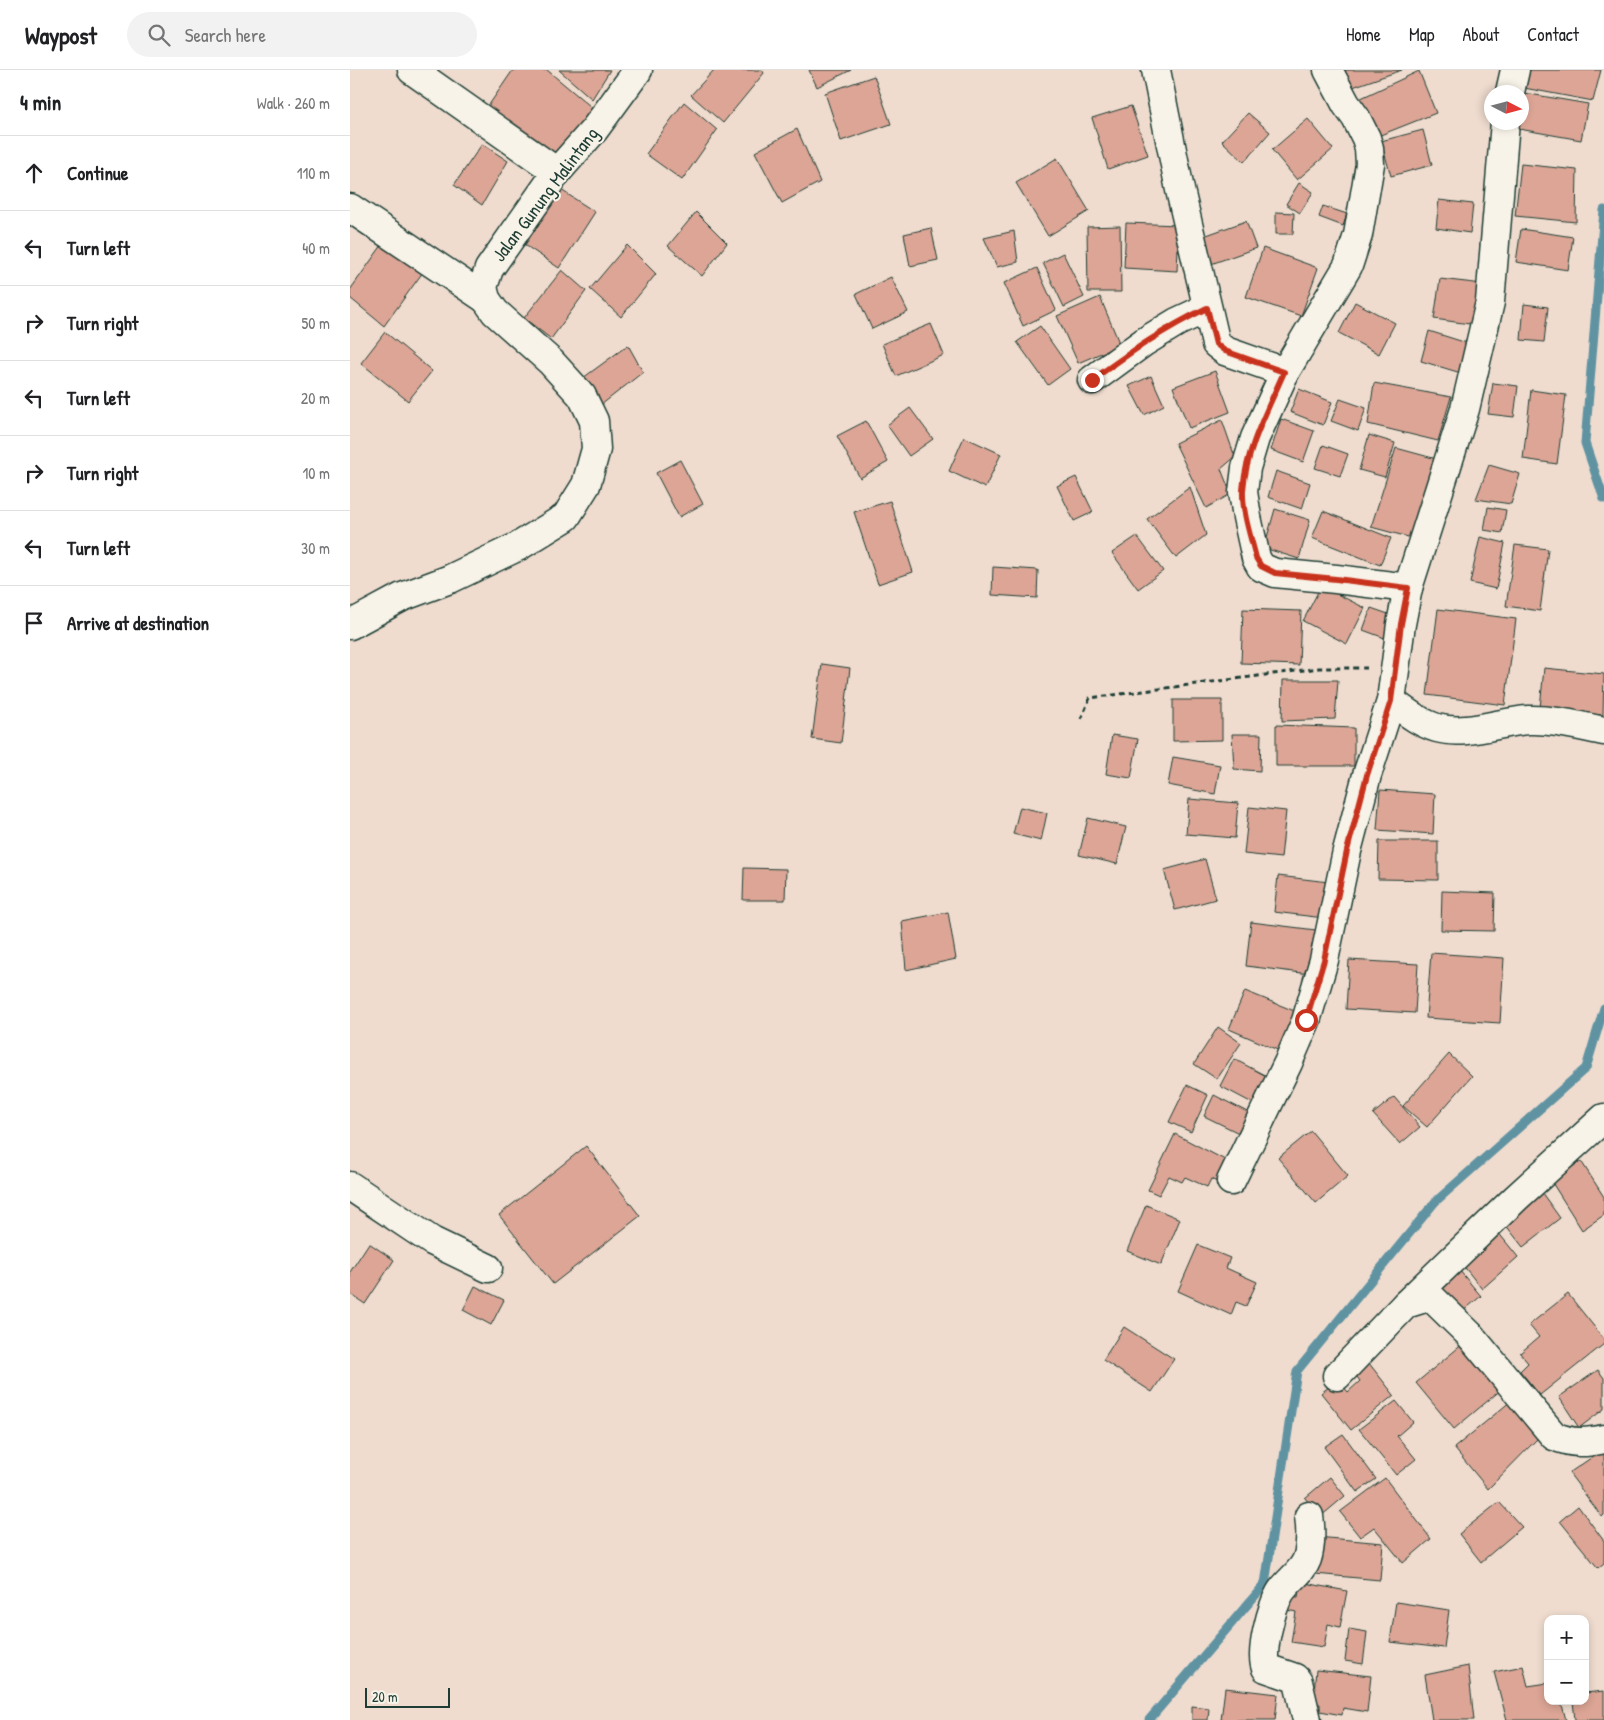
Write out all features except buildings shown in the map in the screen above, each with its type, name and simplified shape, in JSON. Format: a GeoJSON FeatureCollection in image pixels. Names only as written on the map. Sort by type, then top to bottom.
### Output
{"type":"FeatureCollection","features":[{"type":"Feature","properties":{"kind":"street"},"geometry":{"type":"LineString","coordinates":[[412,70],[557,172]]}},
{"type":"Feature","properties":{"kind":"street","name":"Jalan Gunung Malintang"},"geometry":{"type":"LineString","coordinates":[[486,299],[483,287],[489,268],[557,172],[594,130],[638,70]]}},
{"type":"Feature","properties":{"kind":"street"},"geometry":{"type":"LineString","coordinates":[[1156,70],[1180,190],[1216,344],[1225,351],[1284,372]]}},
{"type":"Feature","properties":{"kind":"street"},"geometry":{"type":"LineString","coordinates":[[1328,70],[1346,104],[1356,118],[1369,148],[1370,164],[1358,235],[1348,266],[1284,372],[1255,438],[1246,468],[1243,492],[1256,558],[1261,566],[1275,573],[1408,588]]}},
{"type":"Feature","properties":{"kind":"street"},"geometry":{"type":"LineString","coordinates":[[1512,85],[1515,70]]}},
{"type":"Feature","properties":{"kind":"street"},"geometry":{"type":"LineString","coordinates":[[1231,1181],[1288,1063],[1306,1020],[1324,960],[1347,851],[1362,794],[1391,701],[1408,588],[1465,409],[1490,302],[1504,130]]}},
{"type":"Feature","properties":{"kind":"street"},"geometry":{"type":"LineString","coordinates":[[350,208],[486,299],[495,312],[551,362],[582,396],[594,421],[596,449],[586,485],[566,517],[519,546],[450,579],[402,597],[350,625]]}},
{"type":"Feature","properties":{"kind":"street"},"geometry":{"type":"LineString","coordinates":[[1092,380],[1144,342],[1177,322],[1207,308]]}},
{"type":"Feature","properties":{"kind":"street"},"geometry":{"type":"LineString","coordinates":[[1391,701],[1424,723],[1438,728],[1469,729],[1529,720],[1545,720],[1604,731]]}},
{"type":"Feature","properties":{"kind":"street"},"geometry":{"type":"LineString","coordinates":[[1337,1376],[1406,1304],[1516,1198],[1604,1118]]}},
{"type":"Feature","properties":{"kind":"street"},"geometry":{"type":"LineString","coordinates":[[350,1186],[432,1240],[488,1268]]}},
{"type":"Feature","properties":{"kind":"street"},"geometry":{"type":"LineString","coordinates":[[1406,1304],[1428,1297],[1434,1299],[1469,1334],[1554,1436],[1574,1443],[1604,1440]]}},
{"type":"Feature","properties":{"kind":"street"},"geometry":{"type":"LineString","coordinates":[[1307,1720],[1298,1682],[1295,1678],[1266,1668],[1263,1652],[1280,1593],[1289,1581],[1299,1573],[1307,1560],[1310,1533],[1308,1516]]}},
{"type":"Feature","properties":{"kind":"path"},"geometry":{"type":"LineString","coordinates":[[1081,719],[1090,698],[1319,668],[1395,666]]}},
{"type":"Feature","properties":{"kind":"waterway"},"geometry":{"type":"LineString","coordinates":[[1604,210],[1585,443],[1604,499]]}},
{"type":"Feature","properties":{"kind":"waterway"},"geometry":{"type":"LineString","coordinates":[[1149,1720],[1265,1584],[1297,1371],[1435,1202],[1586,1068],[1604,1008]]}},
{"type":"Feature","properties":{"kind":"route"},"geometry":{"type":"LineString","coordinates":[[1092,380],[1144,342],[1177,322],[1207,308],[1216,344],[1220,348],[1284,372],[1255,438],[1246,468],[1243,492],[1256,558],[1261,566],[1275,573],[1408,588],[1401,624],[1391,701],[1367,775],[1347,851],[1324,960],[1306,1020]]}}]}
